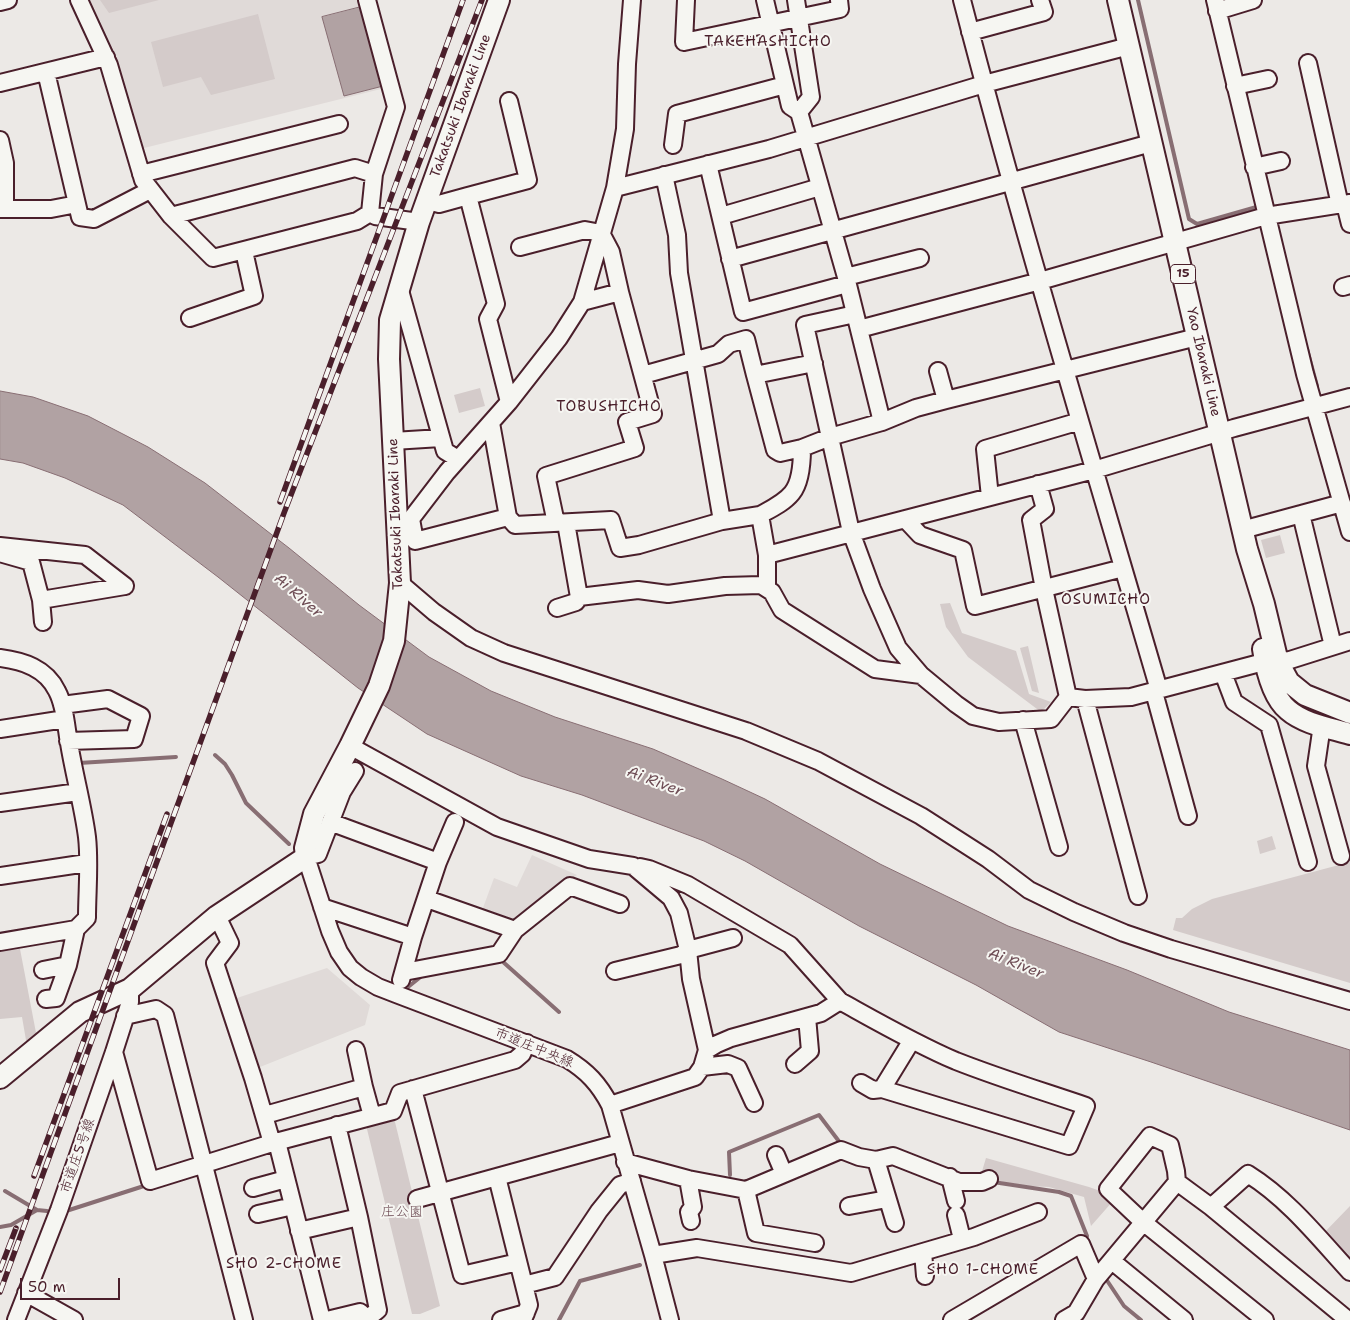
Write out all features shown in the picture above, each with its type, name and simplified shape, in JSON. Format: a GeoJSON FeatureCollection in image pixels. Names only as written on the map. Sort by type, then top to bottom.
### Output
{"type":"FeatureCollection","features":[{"type":"Feature","properties":{"kind":"main road","name":"Takatsuki Ibaraki Line"},"geometry":{"type":"LineString","coordinates":[[306,857],[305,848],[314,814],[379,686],[394,641],[400,584],[389,359],[390,320],[419,222],[500,0]]}},
{"type":"Feature","properties":{"kind":"main road","name":"Yao Ibaraki Line"},"geometry":{"type":"LineString","coordinates":[[1118,0],[1245,539],[1254,604],[1272,662],[1276,696],[1287,710],[1301,719],[1350,734]]}},
{"type":"Feature","properties":{"kind":"main road","name":"Yao Ibaraki Line"},"geometry":{"type":"LineString","coordinates":[[1272,662],[1305,695],[1350,713]]}},
{"type":"Feature","properties":{"kind":"main road"},"geometry":{"type":"LineString","coordinates":[[0,1078],[80,1012],[130,989],[217,916],[306,857]]}},
{"type":"Feature","properties":{"kind":"street"},"geometry":{"type":"LineString","coordinates":[[0,2],[8,0]]}},
{"type":"Feature","properties":{"kind":"street"},"geometry":{"type":"LineString","coordinates":[[79,0],[106,57],[143,180],[171,216],[213,258],[357,221],[370,213]]}},
{"type":"Feature","properties":{"kind":"street"},"geometry":{"type":"LineString","coordinates":[[367,0],[396,106],[374,174],[370,213]]}},
{"type":"Feature","properties":{"kind":"street"},"geometry":{"type":"LineString","coordinates":[[508,517],[415,541],[411,519],[458,459],[509,402],[560,338],[582,302],[615,188],[625,129],[627,64],[632,0]]}},
{"type":"Feature","properties":{"kind":"street"},"geometry":{"type":"LineString","coordinates":[[686,0],[684,42],[840,9],[839,0]]}},
{"type":"Feature","properties":{"kind":"street"},"geometry":{"type":"LineString","coordinates":[[765,0],[790,106],[799,112],[847,281],[882,422]]}},
{"type":"Feature","properties":{"kind":"street"},"geometry":{"type":"LineString","coordinates":[[796,0],[811,97],[799,112]]}},
{"type":"Feature","properties":{"kind":"street"},"geometry":{"type":"LineString","coordinates":[[962,0],[1011,181],[1123,568],[1157,691],[1188,816]]}},
{"type":"Feature","properties":{"kind":"street"},"geometry":{"type":"LineString","coordinates":[[970,32],[1044,12],[1040,0]]}},
{"type":"Feature","properties":{"kind":"street"},"geometry":{"type":"LineString","coordinates":[[1253,0],[1220,7],[1239,85],[1254,135],[1268,212],[1314,407],[1350,532]]}},
{"type":"Feature","properties":{"kind":"street"},"geometry":{"type":"LineString","coordinates":[[615,188],[769,149],[984,84],[1129,46]]}},
{"type":"Feature","properties":{"kind":"street"},"geometry":{"type":"LineString","coordinates":[[0,83],[106,57]]}},
{"type":"Feature","properties":{"kind":"street"},"geometry":{"type":"LineString","coordinates":[[1308,63],[1350,224]]}},
{"type":"Feature","properties":{"kind":"street"},"geometry":{"type":"LineString","coordinates":[[46,72],[80,217],[94,219],[150,190]]}},
{"type":"Feature","properties":{"kind":"street"},"geometry":{"type":"LineString","coordinates":[[1239,85],[1268,79]]}},
{"type":"Feature","properties":{"kind":"street"},"geometry":{"type":"LineString","coordinates":[[673,145],[677,114],[785,85]]}},
{"type":"Feature","properties":{"kind":"street"},"geometry":{"type":"LineString","coordinates":[[427,201],[438,204],[528,180],[509,101]]}},
{"type":"Feature","properties":{"kind":"street"},"geometry":{"type":"LineString","coordinates":[[141,174],[339,124]]}},
{"type":"Feature","properties":{"kind":"street"},"geometry":{"type":"LineString","coordinates":[[0,140],[5,163],[3,209],[51,209],[77,204]]}},
{"type":"Feature","properties":{"kind":"street"},"geometry":{"type":"LineString","coordinates":[[730,260],[1151,143]]}},
{"type":"Feature","properties":{"kind":"street"},"geometry":{"type":"LineString","coordinates":[[1259,166],[1281,161]]}},
{"type":"Feature","properties":{"kind":"street"},"geometry":{"type":"LineString","coordinates":[[708,164],[743,312],[920,258]]}},
{"type":"Feature","properties":{"kind":"street"},"geometry":{"type":"LineString","coordinates":[[171,216],[355,168],[374,174]]}},
{"type":"Feature","properties":{"kind":"street"},"geometry":{"type":"LineString","coordinates":[[664,175],[677,235],[679,273],[722,521]]}},
{"type":"Feature","properties":{"kind":"street"},"geometry":{"type":"LineString","coordinates":[[721,216],[820,187]]}},
{"type":"Feature","properties":{"kind":"street"},"geometry":{"type":"LineString","coordinates":[[468,196],[496,304],[488,319],[509,402]]}},
{"type":"Feature","properties":{"kind":"street"},"geometry":{"type":"LineString","coordinates":[[1068,697],[1050,719],[999,722],[973,716],[921,676],[898,648],[872,589],[851,532],[805,325],[857,321],[1040,281],[1113,259],[1175,244],[1268,212],[1345,204]]}},
{"type":"Feature","properties":{"kind":"street"},"geometry":{"type":"LineString","coordinates":[[370,213],[375,216],[419,222]]}},
{"type":"Feature","properties":{"kind":"street"},"geometry":{"type":"LineString","coordinates":[[520,247],[585,230],[601,233]]}},
{"type":"Feature","properties":{"kind":"street"},"geometry":{"type":"LineString","coordinates":[[557,608],[576,602],[579,597],[561,523],[546,476],[635,448],[626,422],[653,414],[611,252],[601,233]]}},
{"type":"Feature","properties":{"kind":"street"},"geometry":{"type":"LineString","coordinates":[[190,318],[254,296],[244,251]]}},
{"type":"Feature","properties":{"kind":"street"},"geometry":{"type":"LineString","coordinates":[[399,287],[445,451],[458,459]]}},
{"type":"Feature","properties":{"kind":"street"},"geometry":{"type":"LineString","coordinates":[[582,302],[620,292]]}},
{"type":"Feature","properties":{"kind":"street"},"geometry":{"type":"LineString","coordinates":[[643,376],[718,354],[729,344],[746,339],[775,450],[780,453],[802,448],[830,437],[882,422],[916,408],[1197,337]]}},
{"type":"Feature","properties":{"kind":"street"},"geometry":{"type":"LineString","coordinates":[[755,375],[814,363]]}},
{"type":"Feature","properties":{"kind":"street"},"geometry":{"type":"LineString","coordinates":[[938,371],[946,400]]}},
{"type":"Feature","properties":{"kind":"street"},"geometry":{"type":"LineString","coordinates":[[767,555],[1094,470],[1220,432],[1350,397]]}},
{"type":"Feature","properties":{"kind":"street"},"geometry":{"type":"LineString","coordinates":[[990,497],[985,449],[1080,421]]}},
{"type":"Feature","properties":{"kind":"street"},"geometry":{"type":"LineString","coordinates":[[491,422],[508,517],[515,525],[611,520],[620,548],[639,545],[722,521],[760,515],[782,502],[793,492],[802,459],[802,448]]}},
{"type":"Feature","properties":{"kind":"street"},"geometry":{"type":"LineString","coordinates":[[393,441],[441,438]]}},
{"type":"Feature","properties":{"kind":"street"},"geometry":{"type":"LineString","coordinates":[[1038,484],[1045,509],[1031,520],[1068,697]]}},
{"type":"Feature","properties":{"kind":"street"},"geometry":{"type":"LineString","coordinates":[[1245,539],[1301,514],[1342,503]]}},
{"type":"Feature","properties":{"kind":"street"},"geometry":{"type":"LineString","coordinates":[[1301,514],[1333,646]]}},
{"type":"Feature","properties":{"kind":"street"},"geometry":{"type":"LineString","coordinates":[[760,515],[767,555],[767,587]]}},
{"type":"Feature","properties":{"kind":"street"},"geometry":{"type":"LineString","coordinates":[[905,519],[920,535],[963,550],[975,606],[1123,568]]}},
{"type":"Feature","properties":{"kind":"street"},"geometry":{"type":"LineString","coordinates":[[0,546],[85,555],[125,586],[41,600]]}},
{"type":"Feature","properties":{"kind":"street"},"geometry":{"type":"LineString","coordinates":[[0,553],[31,562],[41,600],[43,622]]}},
{"type":"Feature","properties":{"kind":"street"},"geometry":{"type":"LineString","coordinates":[[400,584],[434,612],[471,638],[504,653],[746,731],[818,761],[921,816],[988,859],[1029,890],[1074,912],[1124,933],[1171,949],[1350,1001]]}},
{"type":"Feature","properties":{"kind":"street"},"geometry":{"type":"LineString","coordinates":[[579,597],[638,590],[668,594],[744,584],[761,585],[767,587],[772,592],[782,610],[875,669],[921,676]]}},
{"type":"Feature","properties":{"kind":"street"},"geometry":{"type":"LineString","coordinates":[[1068,697],[1086,699],[1131,697],[1272,662],[1350,640]]}},
{"type":"Feature","properties":{"kind":"street"},"geometry":{"type":"LineString","coordinates":[[0,658],[16,660],[36,667],[48,678],[57,691],[63,712],[87,838],[87,918],[76,929],[68,965],[56,998],[46,999]]}},
{"type":"Feature","properties":{"kind":"street"},"geometry":{"type":"LineString","coordinates":[[1223,673],[1234,702],[1269,725],[1308,862]]}},
{"type":"Feature","properties":{"kind":"street"},"geometry":{"type":"LineString","coordinates":[[0,729],[108,699],[141,716],[134,739],[68,741]]}},
{"type":"Feature","properties":{"kind":"street"},"geometry":{"type":"LineString","coordinates":[[1086,699],[1138,896]]}},
{"type":"Feature","properties":{"kind":"street"},"geometry":{"type":"LineString","coordinates":[[1023,720],[1059,846]]}},
{"type":"Feature","properties":{"kind":"street"},"geometry":{"type":"LineString","coordinates":[[1322,725],[1316,766],[1341,856]]}},
{"type":"Feature","properties":{"kind":"street"},"geometry":{"type":"LineString","coordinates":[[350,746],[497,827],[589,859],[649,869],[688,886],[790,945],[840,1001],[912,1040],[954,1060],[1086,1106],[1069,1146],[882,1089],[873,1090],[860,1083]]}},
{"type":"Feature","properties":{"kind":"street"},"geometry":{"type":"LineString","coordinates":[[306,857],[318,854],[342,792],[355,772]]}},
{"type":"Feature","properties":{"kind":"street"},"geometry":{"type":"LineString","coordinates":[[0,803],[78,792]]}},
{"type":"Feature","properties":{"kind":"street"},"geometry":{"type":"LineString","coordinates":[[330,822],[438,862]]}},
{"type":"Feature","properties":{"kind":"street"},"geometry":{"type":"LineString","coordinates":[[395,996],[438,862],[455,822]]}},
{"type":"Feature","properties":{"kind":"street","name":"市道庄中央線"},"geometry":{"type":"LineString","coordinates":[[306,857],[339,952],[350,968],[395,996],[567,1059],[582,1067],[602,1090],[610,1105],[670,1320]]}},
{"type":"Feature","properties":{"kind":"street"},"geometry":{"type":"LineString","coordinates":[[0,876],[87,862]]}},
{"type":"Feature","properties":{"kind":"street"},"geometry":{"type":"LineString","coordinates":[[610,1105],[695,1077],[702,1067],[708,1050],[691,978],[688,950],[679,913],[671,898],[633,866]]}},
{"type":"Feature","properties":{"kind":"street"},"geometry":{"type":"LineString","coordinates":[[404,972],[499,954],[515,930],[570,886],[620,904]]}},
{"type":"Feature","properties":{"kind":"street"},"geometry":{"type":"LineString","coordinates":[[427,899],[515,930]]}},
{"type":"Feature","properties":{"kind":"street"},"geometry":{"type":"LineString","coordinates":[[322,906],[413,937]]}},
{"type":"Feature","properties":{"kind":"street"},"geometry":{"type":"LineString","coordinates":[[217,916],[230,943],[215,963],[286,1179],[322,1320]]}},
{"type":"Feature","properties":{"kind":"street"},"geometry":{"type":"LineString","coordinates":[[0,942],[76,929]]}},
{"type":"Feature","properties":{"kind":"street"},"geometry":{"type":"LineString","coordinates":[[615,971],[681,955],[688,950],[733,938]]}},
{"type":"Feature","properties":{"kind":"street"},"geometry":{"type":"LineString","coordinates":[[43,970],[68,965]]}},
{"type":"Feature","properties":{"kind":"street","name":"市道庄5号線"},"geometry":{"type":"LineString","coordinates":[[16,1320],[59,1210],[114,1052],[130,1002],[130,989]]}},
{"type":"Feature","properties":{"kind":"street"},"geometry":{"type":"LineString","coordinates":[[708,1050],[731,1038],[821,1013],[840,1001]]}},
{"type":"Feature","properties":{"kind":"street"},"geometry":{"type":"LineString","coordinates":[[125,1016],[156,1009],[165,1014],[244,1320]]}},
{"type":"Feature","properties":{"kind":"street"},"geometry":{"type":"LineString","coordinates":[[795,1064],[810,1051],[807,1017]]}},
{"type":"Feature","properties":{"kind":"street"},"geometry":{"type":"LineString","coordinates":[[882,1089],[912,1040]]}},
{"type":"Feature","properties":{"kind":"street"},"geometry":{"type":"LineString","coordinates":[[114,1052],[150,1181],[274,1142],[394,1111],[400,1093],[515,1060],[522,1054],[527,1043]]}},
{"type":"Feature","properties":{"kind":"street"},"geometry":{"type":"LineString","coordinates":[[356,1050],[372,1116]]}},
{"type":"Feature","properties":{"kind":"street"},"geometry":{"type":"LineString","coordinates":[[702,1067],[728,1064],[738,1068],[754,1102]]}},
{"type":"Feature","properties":{"kind":"street"},"geometry":{"type":"LineString","coordinates":[[265,1115],[364,1087]]}},
{"type":"Feature","properties":{"kind":"street"},"geometry":{"type":"LineString","coordinates":[[413,1090],[462,1275],[518,1262]]}},
{"type":"Feature","properties":{"kind":"street"},"geometry":{"type":"LineString","coordinates":[[327,1320],[360,1312],[369,1319],[378,1310],[337,1125]]}},
{"type":"Feature","properties":{"kind":"street"},"geometry":{"type":"LineString","coordinates":[[1064,1320],[1076,1313],[1096,1279],[1112,1261],[1143,1222],[1177,1182],[1170,1145],[1150,1136],[1108,1189],[1143,1222],[1265,1320]]}},
{"type":"Feature","properties":{"kind":"street"},"geometry":{"type":"LineString","coordinates":[[418,1199],[620,1143]]}},
{"type":"Feature","properties":{"kind":"street"},"geometry":{"type":"LineString","coordinates":[[625,1162],[688,1179],[746,1190],[841,1150],[859,1157],[876,1160],[893,1156],[959,1182],[986,1181]]}},
{"type":"Feature","properties":{"kind":"street"},"geometry":{"type":"LineString","coordinates":[[776,1155],[784,1174]]}},
{"type":"Feature","properties":{"kind":"street"},"geometry":{"type":"LineString","coordinates":[[876,1160],[895,1223]]}},
{"type":"Feature","properties":{"kind":"street"},"geometry":{"type":"LineString","coordinates":[[1211,1207],[1248,1174],[1267,1186],[1291,1208],[1350,1272]]}},
{"type":"Feature","properties":{"kind":"street"},"geometry":{"type":"LineString","coordinates":[[497,1177],[529,1305],[524,1317],[501,1320]]}},
{"type":"Feature","properties":{"kind":"street"},"geometry":{"type":"LineString","coordinates":[[950,1178],[962,1239]]}},
{"type":"Feature","properties":{"kind":"street"},"geometry":{"type":"LineString","coordinates":[[253,1188],[286,1179]]}},
{"type":"Feature","properties":{"kind":"street"},"geometry":{"type":"LineString","coordinates":[[688,1179],[693,1207],[689,1212],[691,1221]]}},
{"type":"Feature","properties":{"kind":"street"},"geometry":{"type":"LineString","coordinates":[[524,1285],[555,1277],[599,1211],[620,1185],[632,1181]]}},
{"type":"Feature","properties":{"kind":"street"},"geometry":{"type":"LineString","coordinates":[[1177,1182],[1211,1207],[1348,1320]]}},
{"type":"Feature","properties":{"kind":"street"},"geometry":{"type":"LineString","coordinates":[[746,1190],[756,1233],[815,1243]]}},
{"type":"Feature","properties":{"kind":"street"},"geometry":{"type":"LineString","coordinates":[[849,1206],[887,1198]]}},
{"type":"Feature","properties":{"kind":"street"},"geometry":{"type":"LineString","coordinates":[[258,1214],[293,1206]]}},
{"type":"Feature","properties":{"kind":"street"},"geometry":{"type":"LineString","coordinates":[[653,1254],[697,1248],[851,1273],[974,1237],[1038,1212]]}},
{"type":"Feature","properties":{"kind":"street"},"geometry":{"type":"LineString","coordinates":[[299,1231],[359,1218]]}},
{"type":"Feature","properties":{"kind":"street"},"geometry":{"type":"LineString","coordinates":[[952,1320],[1081,1244],[1096,1279]]}},
{"type":"Feature","properties":{"kind":"street"},"geometry":{"type":"LineString","coordinates":[[923,1252],[925,1276]]}},
{"type":"Feature","properties":{"kind":"street"},"geometry":{"type":"LineString","coordinates":[[1112,1261],[1184,1320]]}},
{"type":"Feature","properties":{"kind":"street"},"geometry":{"type":"LineString","coordinates":[[26,1292],[74,1320]]}},
{"type":"Feature","properties":{"kind":"shaded area"},"geometry":{"type":"Polygon","coordinates":[[[89,0],[364,0],[389,87],[136,150],[89,0]]]}},
{"type":"Feature","properties":{"kind":"shaded area"},"geometry":{"type":"Polygon","coordinates":[[[532,855],[577,875],[512,925],[480,916],[494,878],[517,887],[532,855]]]}},
{"type":"Feature","properties":{"kind":"shaded area"},"geometry":{"type":"Polygon","coordinates":[[[327,968],[370,1005],[365,1025],[255,1069],[234,999],[327,968]]]}},
{"type":"Feature","properties":{"kind":"green space"},"geometry":{"type":"Polygon","coordinates":[[[100,0],[159,0],[109,13],[100,0]]]}},
{"type":"Feature","properties":{"kind":"green space"},"geometry":{"type":"Polygon","coordinates":[[[258,14],[275,79],[211,95],[201,77],[163,87],[151,42],[258,14]]]}},
{"type":"Feature","properties":{"kind":"green space"},"geometry":{"type":"Polygon","coordinates":[[[480,388],[485,406],[459,413],[454,395],[480,388]]]}},
{"type":"Feature","properties":{"kind":"green space"},"geometry":{"type":"Polygon","coordinates":[[[1280,535],[1285,553],[1266,558],[1261,540],[1280,535]]]}},
{"type":"Feature","properties":{"kind":"green space"},"geometry":{"type":"Polygon","coordinates":[[[950,603],[962,633],[1016,651],[1029,694],[1051,702],[1041,712],[968,657],[946,627],[940,604],[950,603]]]}},
{"type":"Feature","properties":{"kind":"green space"},"geometry":{"type":"Polygon","coordinates":[[[1028,646],[1039,693],[1032,691],[1020,648],[1028,646]]]}},
{"type":"Feature","properties":{"kind":"green space"},"geometry":{"type":"Polygon","coordinates":[[[1272,836],[1276,849],[1260,854],[1257,841],[1272,836]]]}},
{"type":"Feature","properties":{"kind":"green space"},"geometry":{"type":"Polygon","coordinates":[[[1350,862],[1350,983],[1173,930],[1176,918],[1182,918],[1192,909],[1212,899],[1350,862]]]}},
{"type":"Feature","properties":{"kind":"green space"},"geometry":{"type":"Polygon","coordinates":[[[20,949],[37,1038],[27,1046],[22,1017],[0,1019],[0,951],[20,949]]]}},
{"type":"Feature","properties":{"kind":"green space","name":"庄公園"},"geometry":{"type":"Polygon","coordinates":[[[394,1118],[440,1306],[420,1314],[412,1314],[366,1125],[394,1118]]]}},
{"type":"Feature","properties":{"kind":"green space"},"geometry":{"type":"Polygon","coordinates":[[[986,1158],[1089,1187],[1103,1192],[1113,1201],[1091,1226],[1084,1197],[1049,1187],[1028,1186],[980,1178],[986,1158]]]}},
{"type":"Feature","properties":{"kind":"green space"},"geometry":{"type":"Polygon","coordinates":[[[1350,1206],[1350,1266],[1321,1236],[1350,1206]]]}},
{"type":"Feature","properties":{"kind":"water"},"geometry":{"type":"Polygon","coordinates":[[[365,6],[387,85],[344,96],[322,17],[365,6]]]}},
{"type":"Feature","properties":{"kind":"water","name":"Ai River"},"geometry":{"type":"Polygon","coordinates":[[[0,391],[33,397],[88,416],[148,447],[205,483],[359,605],[429,657],[491,691],[555,717],[653,749],[722,779],[765,799],[880,864],[1008,926],[1127,970],[1229,1012],[1350,1050],[1350,1130],[1059,1032],[976,985],[859,926],[745,861],[704,841],[582,795],[521,776],[427,734],[358,688],[218,577],[123,505],[65,478],[23,463],[0,459],[0,391]]]}},
{"type":"Feature","properties":{"kind":"waterway"},"geometry":{"type":"LineString","coordinates":[[1138,0],[1189,219],[1197,224],[1260,206]]}},
{"type":"Feature","properties":{"kind":"waterway"},"geometry":{"type":"LineString","coordinates":[[1307,349],[1317,386]]}},
{"type":"Feature","properties":{"kind":"waterway"},"geometry":{"type":"LineString","coordinates":[[215,755],[225,764],[246,803],[289,844]]}},
{"type":"Feature","properties":{"kind":"waterway"},"geometry":{"type":"LineString","coordinates":[[79,763],[176,757]]}},
{"type":"Feature","properties":{"kind":"waterway"},"geometry":{"type":"LineString","coordinates":[[498,961],[502,961],[559,1012]]}},
{"type":"Feature","properties":{"kind":"waterway"},"geometry":{"type":"LineString","coordinates":[[405,992],[408,987],[423,975]]}},
{"type":"Feature","properties":{"kind":"waterway"},"geometry":{"type":"LineString","coordinates":[[730,1175],[729,1152],[819,1115],[841,1144]]}},
{"type":"Feature","properties":{"kind":"waterway"},"geometry":{"type":"LineString","coordinates":[[993,1182],[1059,1192],[1071,1196],[1087,1236],[1086,1242]]}},
{"type":"Feature","properties":{"kind":"waterway"},"geometry":{"type":"LineString","coordinates":[[63,1212],[147,1185]]}},
{"type":"Feature","properties":{"kind":"waterway"},"geometry":{"type":"LineString","coordinates":[[5,1191],[37,1210]]}},
{"type":"Feature","properties":{"kind":"waterway"},"geometry":{"type":"LineString","coordinates":[[0,1227],[11,1225],[37,1210],[47,1211]]}},
{"type":"Feature","properties":{"kind":"waterway"},"geometry":{"type":"LineString","coordinates":[[559,1320],[580,1281],[640,1265]]}},
{"type":"Feature","properties":{"kind":"waterway"},"geometry":{"type":"LineString","coordinates":[[1106,1279],[1124,1306],[1141,1320]]}},
{"type":"Feature","properties":{"kind":"railway"},"geometry":{"type":"LineString","coordinates":[[280,502],[463,0]]}},
{"type":"Feature","properties":{"kind":"railway"},"geometry":{"type":"LineString","coordinates":[[0,1292],[284,513],[482,0]]}},
{"type":"Feature","properties":{"kind":"railway"},"geometry":{"type":"LineString","coordinates":[[34,1176],[167,814]]}},
{"type":"Feature","properties":{"kind":"railway"},"geometry":{"type":"LineString","coordinates":[[0,1270],[16,1228]]}},
{"type":"Feature","properties":{"kind":"district","name":"TAKEHASHICHO"},"geometry":{"type":"Point","coordinates":[768,42]}},
{"type":"Feature","properties":{"kind":"district","name":"TOBUSHICHO"},"geometry":{"type":"Point","coordinates":[609,407]}},
{"type":"Feature","properties":{"kind":"district","name":"OSUMICHO"},"geometry":{"type":"Point","coordinates":[1106,600]}},
{"type":"Feature","properties":{"kind":"district","name":"SHO 2-CHOME"},"geometry":{"type":"Point","coordinates":[284,1264]}},
{"type":"Feature","properties":{"kind":"district","name":"SHO 1-CHOME"},"geometry":{"type":"Point","coordinates":[983,1270]}}]}
